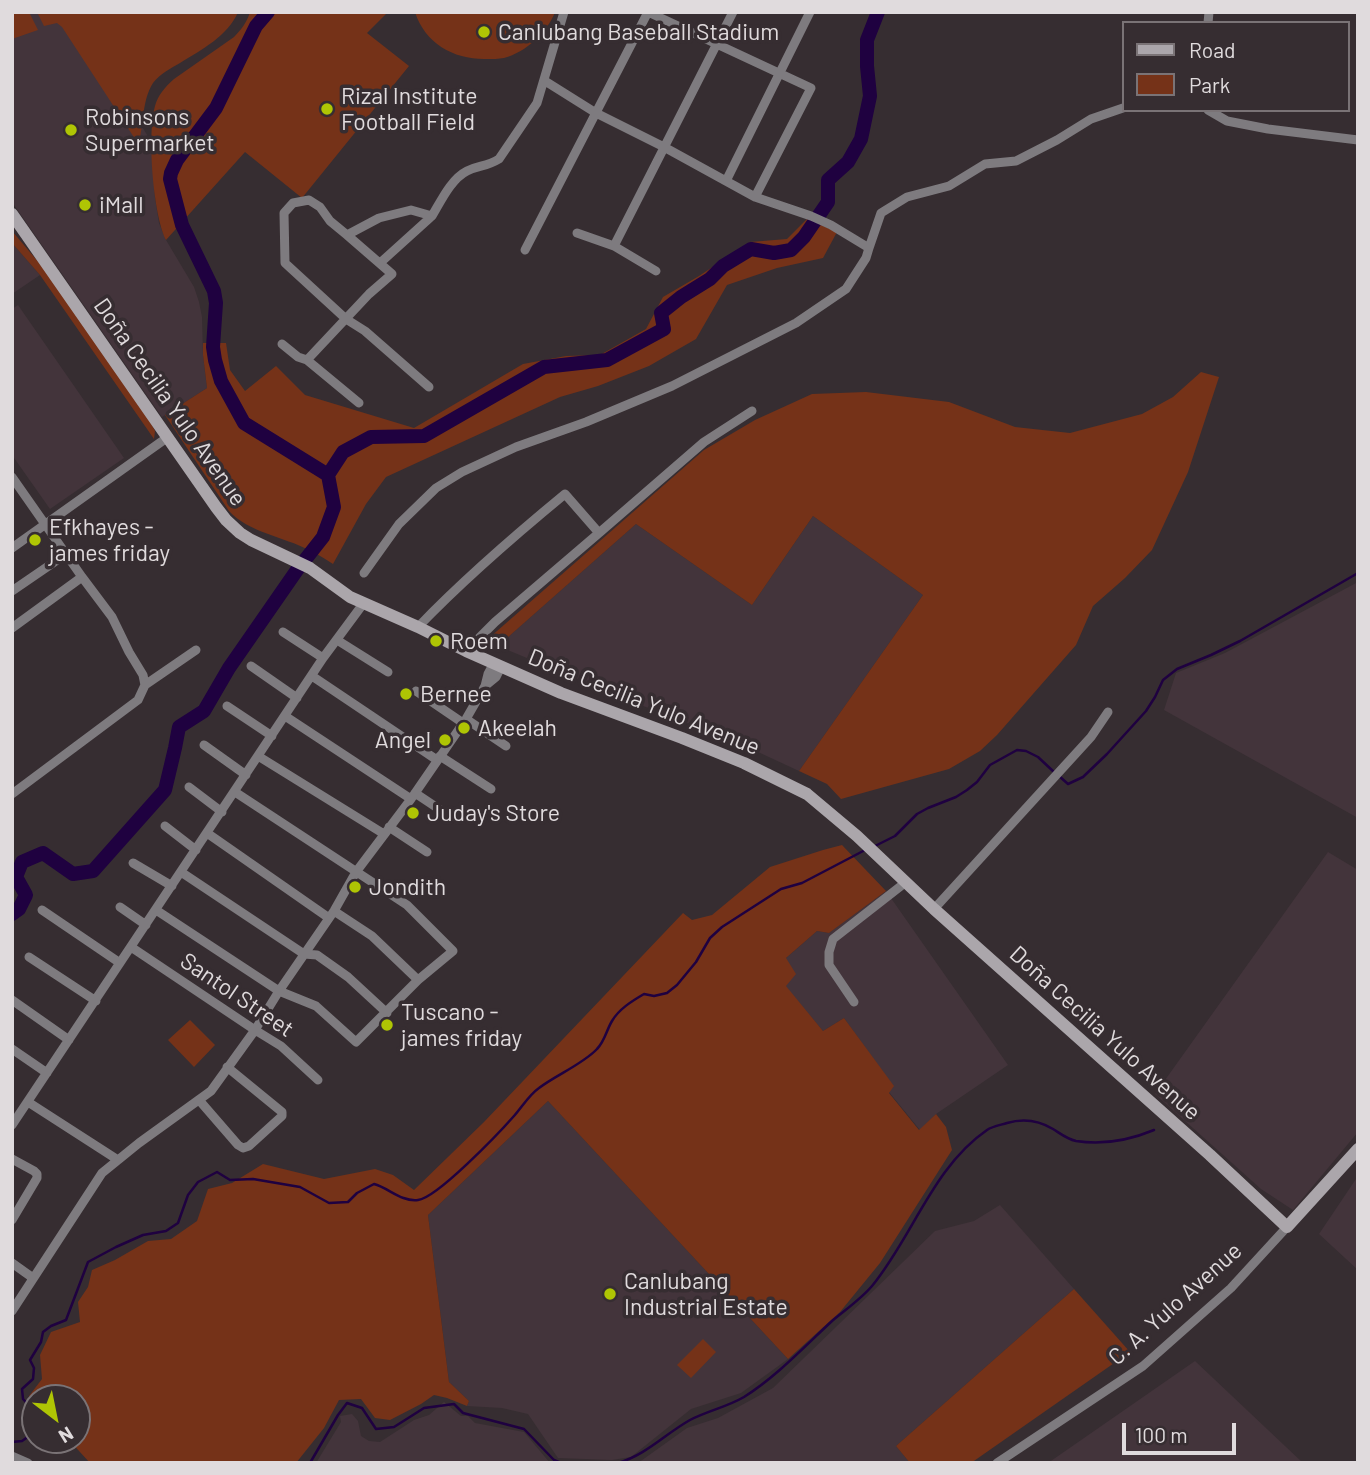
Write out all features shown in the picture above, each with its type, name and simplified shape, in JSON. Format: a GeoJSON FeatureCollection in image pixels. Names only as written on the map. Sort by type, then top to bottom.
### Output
{"type":"FeatureCollection","features":[{"type":"Feature","properties":{"kind":"main road","name":"Doña Cecilia Yulo Avenue"},"geometry":{"type":"LineString","coordinates":[[12,214],[216,507],[232,526],[251,540],[310,568],[363,604],[561,693],[744,763],[807,794],[857,836],[934,909],[1287,1227]]}},
{"type":"Feature","properties":{"kind":"main road","name":"C. A. Yulo Avenue"},"geometry":{"type":"LineString","coordinates":[[1287,1227],[1358,1149]]}},
{"type":"Feature","properties":{"kind":"street"},"geometry":{"type":"LineString","coordinates":[[380,263],[432,216],[462,174],[490,165],[499,159],[537,103],[564,12]]}},
{"type":"Feature","properties":{"kind":"street"},"geometry":{"type":"LineString","coordinates":[[525,250],[648,12],[811,88],[755,197]]}},
{"type":"Feature","properties":{"kind":"street"},"geometry":{"type":"LineString","coordinates":[[614,246],[733,12]]}},
{"type":"Feature","properties":{"kind":"street"},"geometry":{"type":"LineString","coordinates":[[726,181],[810,12]]}},
{"type":"Feature","properties":{"kind":"street"},"geometry":{"type":"LineString","coordinates":[[545,81],[596,113],[755,197],[811,216],[869,248]]}},
{"type":"Feature","properties":{"kind":"street"},"geometry":{"type":"LineString","coordinates":[[364,573],[399,524],[436,488],[462,472],[516,447],[586,422],[672,386],[796,323],[846,289],[866,258],[881,213],[907,197],[949,186],[985,164],[1016,161],[1091,119],[1122,108]]}},
{"type":"Feature","properties":{"kind":"street"},"geometry":{"type":"LineString","coordinates":[[1211,112],[1227,121],[1268,129],[1358,140]]}},
{"type":"Feature","properties":{"kind":"street"},"geometry":{"type":"LineString","coordinates":[[307,360],[346,319],[369,294],[393,274],[309,200],[293,203],[284,213],[285,263],[346,319],[365,331],[429,387]]}},
{"type":"Feature","properties":{"kind":"street"},"geometry":{"type":"LineString","coordinates":[[347,235],[379,218],[411,210],[432,216]]}},
{"type":"Feature","properties":{"kind":"street"},"geometry":{"type":"LineString","coordinates":[[577,233],[614,246],[656,271]]}},
{"type":"Feature","properties":{"kind":"street"},"geometry":{"type":"LineString","coordinates":[[282,344],[298,357],[307,360],[359,404]]}},
{"type":"Feature","properties":{"kind":"street"},"geometry":{"type":"LineString","coordinates":[[466,651],[495,622],[704,442],[752,411]]}},
{"type":"Feature","properties":{"kind":"street"},"geometry":{"type":"LineString","coordinates":[[12,548],[167,437]]}},
{"type":"Feature","properties":{"kind":"street"},"geometry":{"type":"LineString","coordinates":[[12,477],[113,617],[143,675],[145,685]]}},
{"type":"Feature","properties":{"kind":"street"},"geometry":{"type":"LineString","coordinates":[[418,627],[492,556],[565,494],[598,533]]}},
{"type":"Feature","properties":{"kind":"street"},"geometry":{"type":"LineString","coordinates":[[12,591],[66,554]]}},
{"type":"Feature","properties":{"kind":"street"},"geometry":{"type":"LineString","coordinates":[[12,628],[82,577]]}},
{"type":"Feature","properties":{"kind":"street"},"geometry":{"type":"LineString","coordinates":[[12,1125],[17,1110],[28,1102],[323,659],[363,604]]}},
{"type":"Feature","properties":{"kind":"street"},"geometry":{"type":"LineString","coordinates":[[283,632],[323,659]]}},
{"type":"Feature","properties":{"kind":"street"},"geometry":{"type":"LineString","coordinates":[[337,640],[388,672]]}},
{"type":"Feature","properties":{"kind":"street"},"geometry":{"type":"LineString","coordinates":[[12,794],[138,699],[145,685],[195,650]]}},
{"type":"Feature","properties":{"kind":"street"},"geometry":{"type":"LineString","coordinates":[[12,1311],[102,1173],[211,1091],[255,1030],[356,872],[413,796],[485,686],[496,677],[498,665]]}},
{"type":"Feature","properties":{"kind":"street"},"geometry":{"type":"LineString","coordinates":[[251,666],[297,698]]}},
{"type":"Feature","properties":{"kind":"street"},"geometry":{"type":"LineString","coordinates":[[312,676],[491,789]]}},
{"type":"Feature","properties":{"kind":"street"},"geometry":{"type":"LineString","coordinates":[[416,691],[506,746]]}},
{"type":"Feature","properties":{"kind":"street"},"geometry":{"type":"LineString","coordinates":[[227,706],[272,736]]}},
{"type":"Feature","properties":{"kind":"street"},"geometry":{"type":"LineString","coordinates":[[934,909],[1091,737],[1108,712]]}},
{"type":"Feature","properties":{"kind":"street"},"geometry":{"type":"LineString","coordinates":[[285,716],[450,817]]}},
{"type":"Feature","properties":{"kind":"street"},"geometry":{"type":"LineString","coordinates":[[204,745],[246,775]]}},
{"type":"Feature","properties":{"kind":"street"},"geometry":{"type":"LineString","coordinates":[[258,756],[427,852]]}},
{"type":"Feature","properties":{"kind":"street"},"geometry":{"type":"LineString","coordinates":[[189,787],[222,812]]}},
{"type":"Feature","properties":{"kind":"street"},"geometry":{"type":"LineString","coordinates":[[156,910],[279,991],[316,1006],[356,1042],[418,980],[453,951],[407,905],[235,792]]}},
{"type":"Feature","properties":{"kind":"street"},"geometry":{"type":"LineString","coordinates":[[165,826],[195,850]]}},
{"type":"Feature","properties":{"kind":"street"},"geometry":{"type":"LineString","coordinates":[[207,833],[331,914],[372,936],[418,980]]}},
{"type":"Feature","properties":{"kind":"street"},"geometry":{"type":"LineString","coordinates":[[133,863],[172,886]]}},
{"type":"Feature","properties":{"kind":"street"},"geometry":{"type":"LineString","coordinates":[[181,872],[304,954],[317,955],[348,976],[387,1013]]}},
{"type":"Feature","properties":{"kind":"street"},"geometry":{"type":"LineString","coordinates":[[854,1002],[829,965],[832,939],[906,882]]}},
{"type":"Feature","properties":{"kind":"street"},"geometry":{"type":"LineString","coordinates":[[120,907],[146,925]]}},
{"type":"Feature","properties":{"kind":"street"},"geometry":{"type":"LineString","coordinates":[[42,910],[121,963]]}},
{"type":"Feature","properties":{"kind":"street","name":"Santol Street"},"geometry":{"type":"LineString","coordinates":[[131,947],[281,1045],[318,1080]]}},
{"type":"Feature","properties":{"kind":"street"},"geometry":{"type":"LineString","coordinates":[[29,957],[96,1001]]}},
{"type":"Feature","properties":{"kind":"street"},"geometry":{"type":"LineString","coordinates":[[12,1000],[69,1040]]}},
{"type":"Feature","properties":{"kind":"street"},"geometry":{"type":"LineString","coordinates":[[12,1049],[47,1073]]}},
{"type":"Feature","properties":{"kind":"street"},"geometry":{"type":"LineString","coordinates":[[199,1100],[243,1148],[249,1146],[282,1116],[282,1112],[227,1067]]}},
{"type":"Feature","properties":{"kind":"street"},"geometry":{"type":"LineString","coordinates":[[28,1102],[118,1160]]}},
{"type":"Feature","properties":{"kind":"street"},"geometry":{"type":"LineString","coordinates":[[12,1158],[37,1174],[37,1178],[16,1205],[12,1220]]}},
{"type":"Feature","properties":{"kind":"street","name":"C. A. Yulo Avenue"},"geometry":{"type":"LineString","coordinates":[[996,1463],[1143,1366],[1231,1288],[1287,1227]]}},
{"type":"Feature","properties":{"kind":"street"},"geometry":{"type":"LineString","coordinates":[[12,1264],[33,1278]]}},
{"type":"Feature","properties":{"kind":"street"},"geometry":{"type":"LineString","coordinates":[[12,1456],[28,1463]]}},
{"type":"Feature","properties":{"kind":"shaded area","name":"iMall"},"geometry":{"type":"Polygon","coordinates":[[[12,12],[72,12],[152,143],[159,223],[194,287],[199,302],[207,388],[162,417],[12,202],[12,12]]]}},
{"type":"Feature","properties":{"kind":"shaded area"},"geometry":{"type":"Polygon","coordinates":[[[12,243],[40,275],[12,294],[12,243]]]}},
{"type":"Feature","properties":{"kind":"shaded area"},"geometry":{"type":"Polygon","coordinates":[[[18,305],[124,458],[50,509],[12,455],[12,309],[18,305]]]}},
{"type":"Feature","properties":{"kind":"shaded area"},"geometry":{"type":"Polygon","coordinates":[[[813,516],[923,595],[799,771],[743,745],[498,646],[636,524],[752,605],[813,516]]]}},
{"type":"Feature","properties":{"kind":"shaded area"},"geometry":{"type":"Polygon","coordinates":[[[1358,582],[1358,818],[1164,710],[1176,673],[1225,653],[1358,582]]]}},
{"type":"Feature","properties":{"kind":"shaded area"},"geometry":{"type":"Polygon","coordinates":[[[1328,852],[1358,870],[1358,1132],[1293,1210],[1261,1189],[1155,1094],[1328,852]]]}},
{"type":"Feature","properties":{"kind":"shaded area"},"geometry":{"type":"Polygon","coordinates":[[[886,891],[1008,1065],[936,1114],[920,1130],[889,1092],[893,1086],[844,1018],[823,1031],[785,986],[795,974],[785,959],[817,931],[829,933],[886,891]]]}},
{"type":"Feature","properties":{"kind":"shaded area"},"geometry":{"type":"Polygon","coordinates":[[[548,1101],[788,1359],[741,1393],[691,1409],[631,1457],[612,1460],[558,1458],[528,1414],[502,1408],[467,1406],[469,1401],[449,1382],[428,1215],[548,1101]]]}},
{"type":"Feature","properties":{"kind":"shaded area"},"geometry":{"type":"Polygon","coordinates":[[[1358,1176],[1358,1270],[1319,1234],[1358,1176]]]}},
{"type":"Feature","properties":{"kind":"shaded area"},"geometry":{"type":"Polygon","coordinates":[[[1000,1205],[1074,1289],[896,1446],[910,1463],[638,1463],[687,1428],[718,1418],[773,1388],[935,1231],[974,1221],[1000,1205]]]}},
{"type":"Feature","properties":{"kind":"shaded area"},"geometry":{"type":"Polygon","coordinates":[[[1195,1361],[1303,1463],[1048,1463],[1195,1361]]]}},
{"type":"Feature","properties":{"kind":"shaded area"},"geometry":{"type":"Polygon","coordinates":[[[444,1402],[475,1423],[524,1432],[550,1463],[316,1463],[341,1422],[340,1416],[352,1414],[358,1421],[361,1436],[369,1441],[380,1442],[414,1420],[429,1415],[444,1402]]]}},
{"type":"Feature","properties":{"kind":"green space"},"geometry":{"type":"Polygon","coordinates":[[[12,12],[29,12],[38,30],[12,39],[12,12]]]}},
{"type":"Feature","properties":{"kind":"green space"},"geometry":{"type":"Polygon","coordinates":[[[37,12],[238,12],[221,35],[153,83],[147,97],[137,142],[62,27],[57,23],[44,26],[37,12]]]}},
{"type":"Feature","properties":{"kind":"green space"},"geometry":{"type":"Polygon","coordinates":[[[250,12],[388,12],[367,33],[409,66],[302,198],[245,152],[166,240],[161,228],[153,174],[152,135],[156,102],[174,79],[234,37],[244,26],[250,12]]]}},
{"type":"Feature","properties":{"kind":"green space","name":"Canlubang Baseball Stadium"},"geometry":{"type":"Polygon","coordinates":[[[415,12],[555,12],[547,27],[528,46],[504,58],[475,59],[453,53],[434,41],[426,33],[415,12]]]}},
{"type":"Feature","properties":{"kind":"green space"},"geometry":{"type":"Polygon","coordinates":[[[807,219],[837,232],[823,258],[777,268],[727,285],[696,339],[649,366],[598,386],[560,397],[386,477],[366,504],[333,564],[299,545],[246,524],[229,511],[165,415],[207,388],[203,343],[226,343],[230,370],[245,391],[276,366],[305,395],[414,428],[523,364],[566,356],[600,355],[646,329],[663,297],[750,242],[787,239],[807,219]]]}},
{"type":"Feature","properties":{"kind":"green space"},"geometry":{"type":"Polygon","coordinates":[[[12,231],[46,271],[149,420],[155,431],[154,439],[40,275],[12,243],[12,231]]]}},
{"type":"Feature","properties":{"kind":"green space"},"geometry":{"type":"Polygon","coordinates":[[[1201,372],[1219,377],[1188,472],[1152,550],[1093,606],[1076,645],[997,735],[980,751],[949,769],[841,799],[827,784],[799,771],[923,595],[813,516],[752,605],[636,524],[498,646],[489,638],[704,450],[755,420],[812,394],[866,392],[949,402],[1015,427],[1070,433],[1142,414],[1173,397],[1201,372]]]}},
{"type":"Feature","properties":{"kind":"green space"},"geometry":{"type":"Polygon","coordinates":[[[842,845],[886,891],[829,933],[817,931],[786,958],[796,974],[786,986],[823,1031],[844,1018],[894,1086],[889,1093],[919,1130],[936,1114],[946,1127],[952,1150],[880,1263],[840,1312],[788,1359],[548,1101],[428,1215],[449,1382],[469,1401],[467,1406],[434,1395],[390,1420],[375,1418],[361,1399],[339,1400],[324,1428],[296,1463],[90,1463],[82,1454],[91,1454],[91,1384],[38,1384],[42,1379],[40,1355],[51,1332],[80,1322],[78,1302],[88,1287],[92,1270],[148,1241],[171,1239],[197,1221],[208,1189],[232,1183],[263,1164],[324,1179],[375,1169],[393,1175],[414,1190],[484,1122],[683,913],[692,920],[712,915],[770,867],[842,845]]]}},
{"type":"Feature","properties":{"kind":"green space"},"geometry":{"type":"Polygon","coordinates":[[[190,1020],[215,1045],[194,1067],[168,1040],[190,1020]]]}},
{"type":"Feature","properties":{"kind":"green space"},"geometry":{"type":"Polygon","coordinates":[[[1074,1289],[1130,1352],[971,1463],[910,1463],[896,1446],[1074,1289]]]}},
{"type":"Feature","properties":{"kind":"green space"},"geometry":{"type":"Polygon","coordinates":[[[703,1339],[716,1352],[691,1378],[677,1365],[703,1339]]]}},
{"type":"Feature","properties":{"kind":"waterway"},"geometry":{"type":"LineString","coordinates":[[12,914],[19,909],[26,895],[16,877],[22,862],[43,853],[73,874],[93,871],[165,790],[179,727],[204,711],[229,668],[323,537],[334,507],[328,475],[244,423],[221,381],[213,347],[216,303],[214,291],[182,225],[170,179],[177,160],[216,108],[256,26],[268,12]]}},
{"type":"Feature","properties":{"kind":"waterway"},"geometry":{"type":"LineString","coordinates":[[328,475],[343,452],[371,437],[424,436],[544,367],[607,360],[664,329],[661,313],[710,279],[723,266],[751,249],[774,253],[791,250],[804,237],[828,202],[828,180],[848,162],[861,139],[870,96],[867,40],[878,12]]}},
{"type":"Feature","properties":{"kind":"waterway"},"geometry":{"type":"LineString","coordinates":[[1059,776],[1068,784],[1083,777],[1146,711],[1163,680],[1177,669],[1240,641],[1358,573]]}},
{"type":"Feature","properties":{"kind":"waterway"},"geometry":{"type":"LineString","coordinates":[[873,847],[895,836],[917,814],[967,790],[990,765],[1017,750],[1038,757],[1054,772]]}},
{"type":"Feature","properties":{"kind":"waterway"},"geometry":{"type":"LineString","coordinates":[[28,1384],[33,1379],[34,1368],[30,1360],[41,1342],[43,1332],[66,1320],[88,1262],[143,1235],[166,1231],[178,1223],[188,1195],[198,1182],[217,1172],[230,1180],[253,1179],[300,1187],[329,1203],[348,1202],[357,1193],[374,1184],[406,1199],[418,1200],[427,1197],[482,1150],[535,1091],[597,1049],[612,1021],[630,1002],[644,994],[654,996],[667,993],[677,985],[696,962],[710,938],[722,927],[781,889],[802,883],[867,849]]}},
{"type":"Feature","properties":{"kind":"waterway"},"geometry":{"type":"LineString","coordinates":[[618,1463],[646,1450],[690,1420],[737,1400],[779,1371],[872,1286],[952,1163],[968,1145],[987,1130],[1025,1120],[1047,1126],[1073,1140],[1086,1142],[1126,1139],[1154,1130]]}},
{"type":"Feature","properties":{"kind":"waterway"},"geometry":{"type":"LineString","coordinates":[[310,1463],[347,1403],[362,1408],[376,1429],[394,1427],[424,1408],[454,1404],[463,1413],[524,1429],[554,1460],[561,1463]]}},
{"type":"Feature","properties":{"kind":"waterway"},"geometry":{"type":"LineString","coordinates":[[12,1442],[21,1441]]}},
{"type":"Feature","properties":{"kind":"place","name":"Canlubang Baseball Stadium"},"geometry":{"type":"Point","coordinates":[484,32]}},
{"type":"Feature","properties":{"kind":"place","name":"Rizal Institute Football Field"},"geometry":{"type":"Point","coordinates":[327,109]}},
{"type":"Feature","properties":{"kind":"place","name":"Robinsons Supermarket"},"geometry":{"type":"Point","coordinates":[71,130]}},
{"type":"Feature","properties":{"kind":"place","name":"iMall"},"geometry":{"type":"Point","coordinates":[85,205]}},
{"type":"Feature","properties":{"kind":"place","name":"Efkhayes - james friday"},"geometry":{"type":"Point","coordinates":[35,540]}},
{"type":"Feature","properties":{"kind":"place","name":"Roem"},"geometry":{"type":"Point","coordinates":[436,641]}},
{"type":"Feature","properties":{"kind":"place","name":"Bernee"},"geometry":{"type":"Point","coordinates":[406,694]}},
{"type":"Feature","properties":{"kind":"place","name":"Akeelah"},"geometry":{"type":"Point","coordinates":[464,728]}},
{"type":"Feature","properties":{"kind":"place","name":"Angel"},"geometry":{"type":"Point","coordinates":[445,740]}},
{"type":"Feature","properties":{"kind":"place","name":"Juday's Store"},"geometry":{"type":"Point","coordinates":[413,813]}},
{"type":"Feature","properties":{"kind":"place","name":"Jondith"},"geometry":{"type":"Point","coordinates":[355,887]}},
{"type":"Feature","properties":{"kind":"place","name":"Tuscano - james friday"},"geometry":{"type":"Point","coordinates":[387,1025]}},
{"type":"Feature","properties":{"kind":"place","name":"Canlubang Industrial Estate"},"geometry":{"type":"Point","coordinates":[610,1294]}}]}
